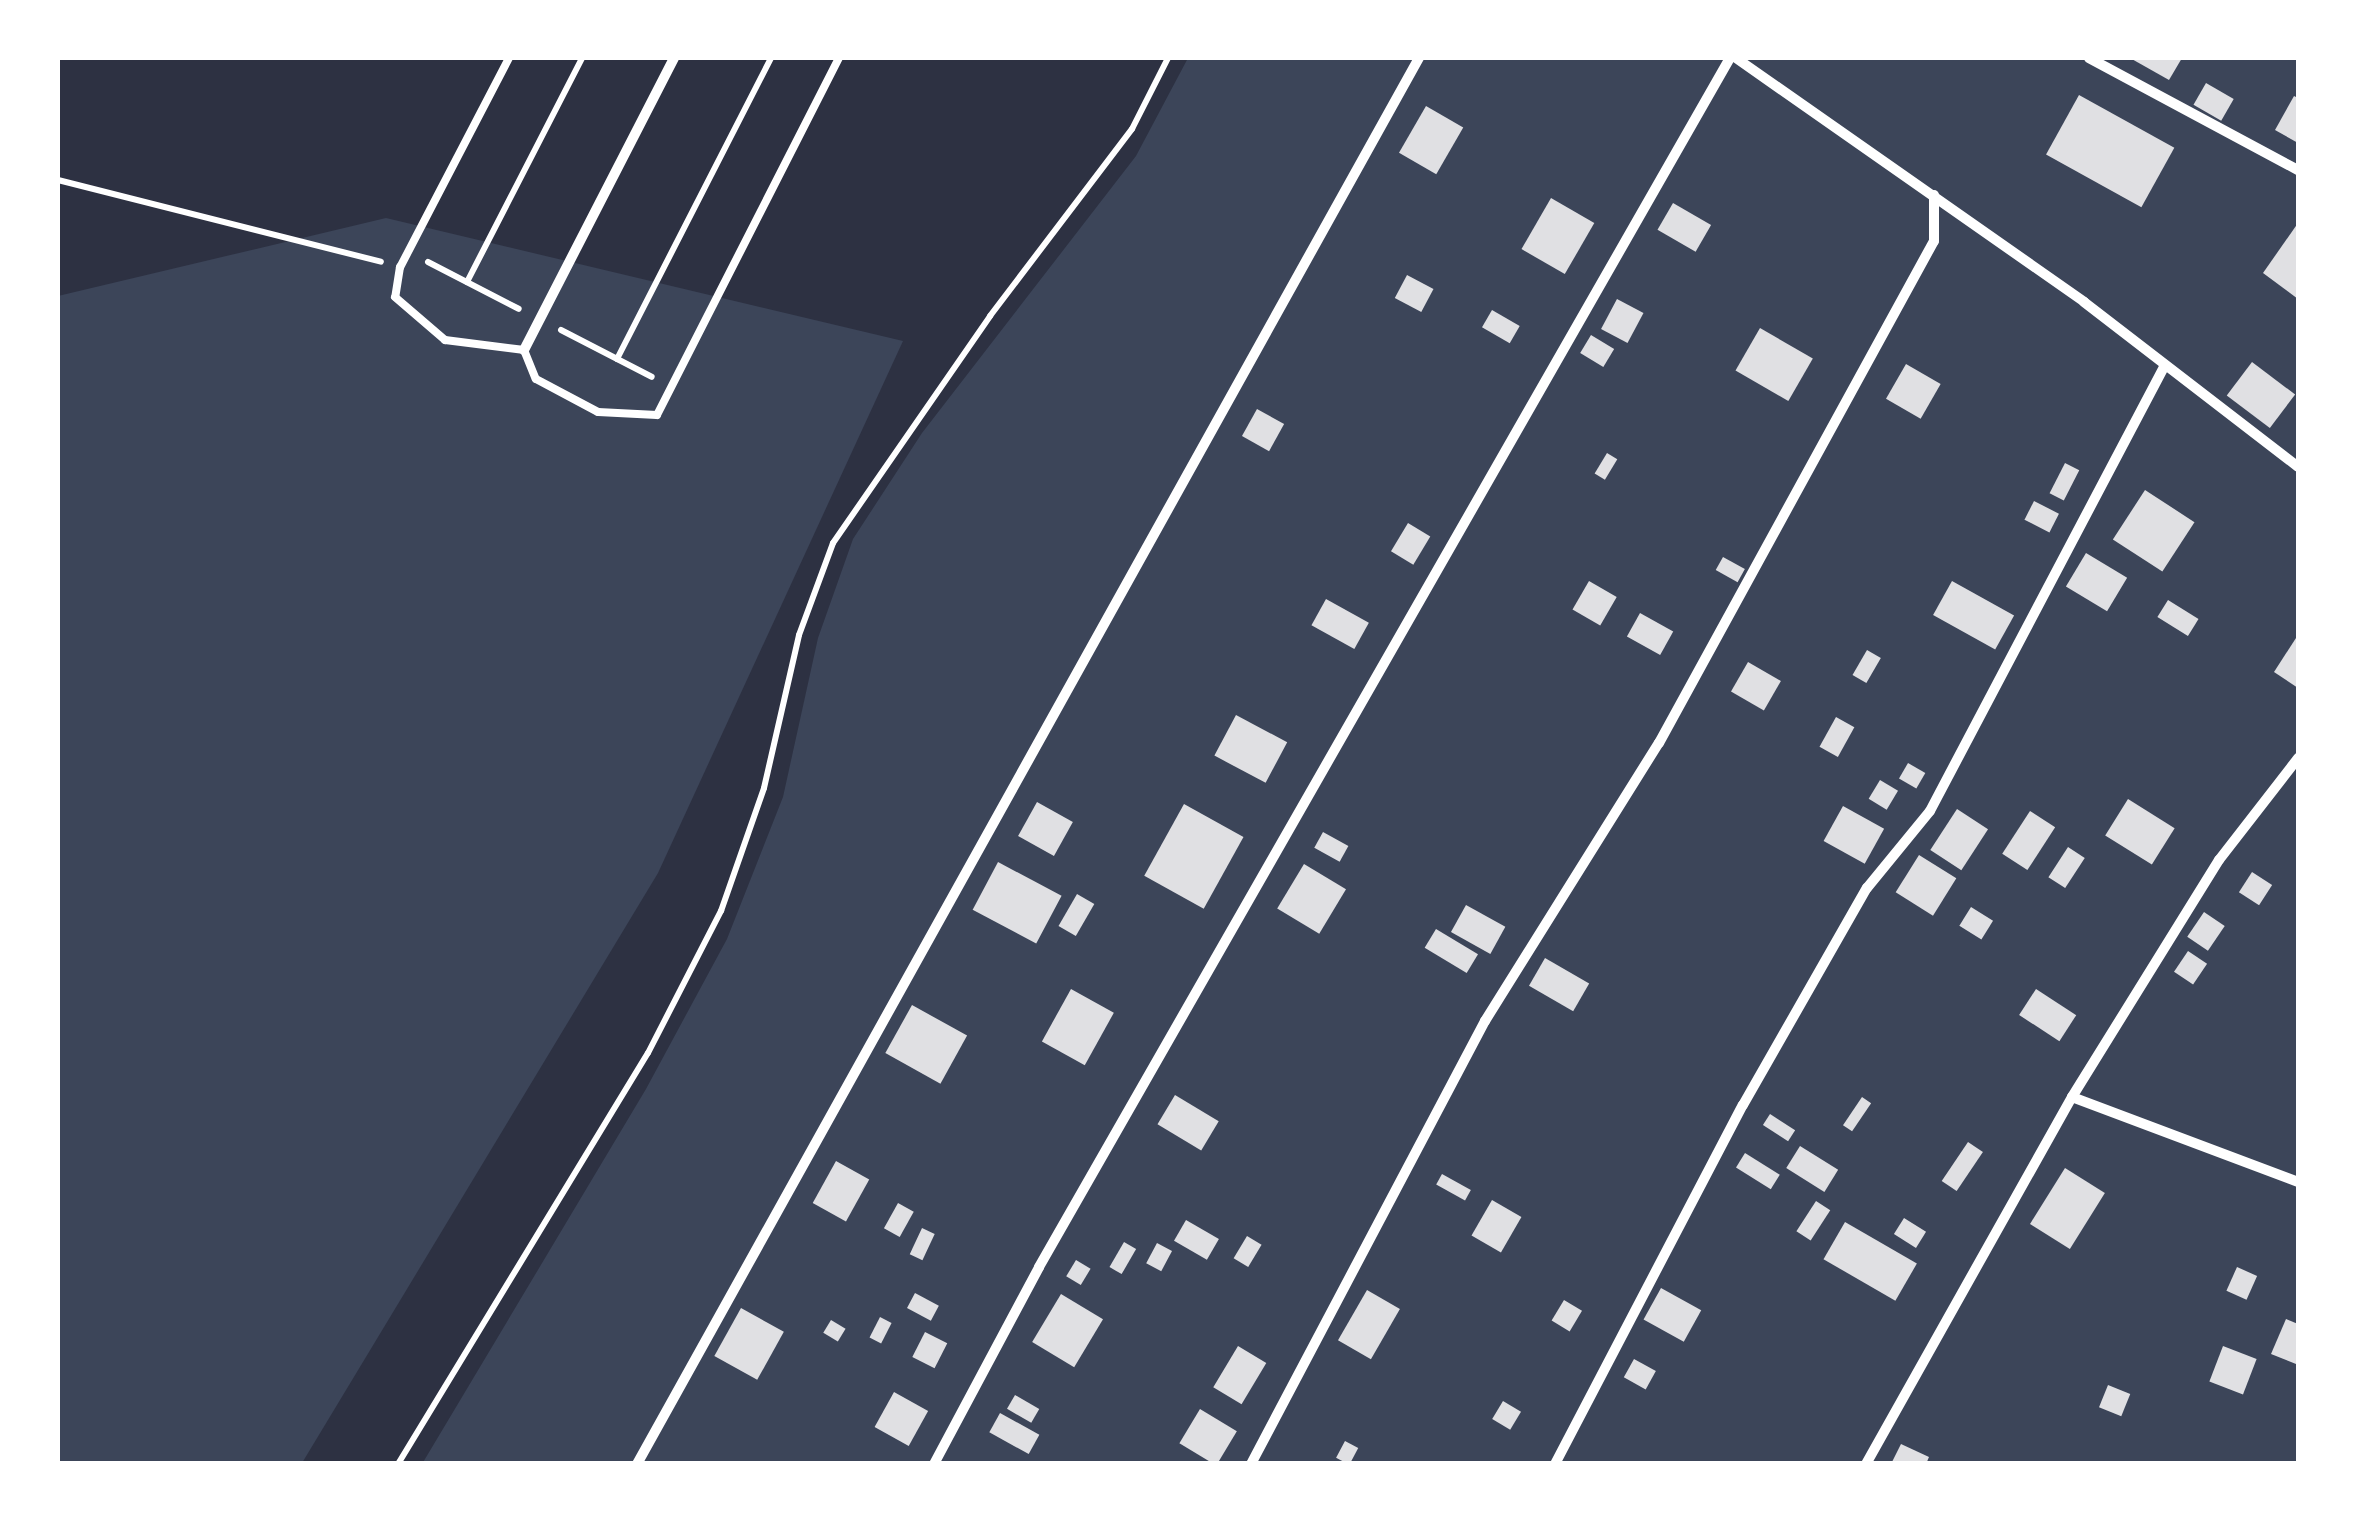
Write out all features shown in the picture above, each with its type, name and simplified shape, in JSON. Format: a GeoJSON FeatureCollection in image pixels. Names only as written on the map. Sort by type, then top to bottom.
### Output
{"type":"FeatureCollection","features":[{"type":"Feature","properties":{"kind":"street"},"geometry":{"type":"LineString","coordinates":[[524,350],[674,58]]}},
{"type":"Feature","properties":{"kind":"street"},"geometry":{"type":"LineString","coordinates":[[637,1464],[1419,58]]}},
{"type":"Feature","properties":{"kind":"street"},"geometry":{"type":"LineString","coordinates":[[934,1464],[1039,1267],[1733,58],[1934,195],[2298,467]]}},
{"type":"Feature","properties":{"kind":"street"},"geometry":{"type":"LineString","coordinates":[[2089,58],[2298,170]]}},
{"type":"Feature","properties":{"kind":"street"},"geometry":{"type":"LineString","coordinates":[[1252,1464],[1485,1021],[1659,742],[1934,241],[1934,195]]}},
{"type":"Feature","properties":{"kind":"street"},"geometry":{"type":"LineString","coordinates":[[1555,1464],[1742,1105],[1867,888],[1930,811],[2165,365]]}},
{"type":"Feature","properties":{"kind":"street"},"geometry":{"type":"LineString","coordinates":[[1866,1464],[2072,1096],[2219,860],[2298,758]]}},
{"type":"Feature","properties":{"kind":"street"},"geometry":{"type":"LineString","coordinates":[[2072,1096],[2298,1182]]}},
{"type":"Feature","properties":{"kind":"lane"},"geometry":{"type":"LineString","coordinates":[[508,58],[400,267],[395,297],[445,340],[524,350],[536,379],[598,412],[657,415],[839,58]]}},
{"type":"Feature","properties":{"kind":"path"},"geometry":{"type":"LineString","coordinates":[[468,282],[582,58]]}},
{"type":"Feature","properties":{"kind":"path"},"geometry":{"type":"LineString","coordinates":[[617,360],[771,58]]}},
{"type":"Feature","properties":{"kind":"path"},"geometry":{"type":"LineString","coordinates":[[398,1464],[648,1053],[721,911],[764,788],[799,635],[832,542],[990,316],[1132,128],[1168,58]]}},
{"type":"Feature","properties":{"kind":"path"},"geometry":{"type":"LineString","coordinates":[[58,180],[400,267]]}},
{"type":"Feature","properties":{"kind":"shaded area"},"geometry":{"type":"Polygon","coordinates":[[[1188,58],[2298,58],[2298,1463],[422,1464],[646,1089],[727,939],[783,797],[818,638],[853,539],[922,433],[1136,156],[1188,58]]]}},
{"type":"Feature","properties":{"kind":"shaded area"},"geometry":{"type":"Polygon","coordinates":[[[386,218],[903,341],[658,873],[302,1463],[58,1463],[58,296],[386,218]]]}},
{"type":"Feature","properties":{"kind":"building"},"geometry":{"type":"Polygon","coordinates":[[[2130,58],[2182,58],[2169,80],[2130,58]]]}},
{"type":"Feature","properties":{"kind":"building"},"geometry":{"type":"Polygon","coordinates":[[[2206,83],[2234,99],[2221,121],[2194,105],[2206,83]]]}},
{"type":"Feature","properties":{"kind":"building"},"geometry":{"type":"Polygon","coordinates":[[[2079,95],[2174,148],[2141,207],[2046,154],[2079,95]]]}},
{"type":"Feature","properties":{"kind":"building"},"geometry":{"type":"Polygon","coordinates":[[[2294,96],[2298,98],[2298,143],[2275,130],[2294,96]]]}},
{"type":"Feature","properties":{"kind":"building"},"geometry":{"type":"Polygon","coordinates":[[[1426,106],[1463,128],[1436,174],[1399,153],[1426,106]]]}},
{"type":"Feature","properties":{"kind":"building"},"geometry":{"type":"Polygon","coordinates":[[[1551,198],[1594,223],[1565,274],[1522,249],[1551,198]]]}},
{"type":"Feature","properties":{"kind":"building"},"geometry":{"type":"Polygon","coordinates":[[[1673,203],[1711,225],[1696,252],[1658,230],[1673,203]]]}},
{"type":"Feature","properties":{"kind":"building"},"geometry":{"type":"Polygon","coordinates":[[[2298,223],[2298,299],[2263,273],[2298,223]]]}},
{"type":"Feature","properties":{"kind":"building"},"geometry":{"type":"Polygon","coordinates":[[[1407,275],[1433,289],[1421,312],[1395,298],[1407,275]]]}},
{"type":"Feature","properties":{"kind":"building"},"geometry":{"type":"Polygon","coordinates":[[[1617,299],[1643,313],[1628,343],[1601,329],[1617,299]]]}},
{"type":"Feature","properties":{"kind":"building"},"geometry":{"type":"Polygon","coordinates":[[[1492,310],[1520,326],[1510,343],[1482,327],[1492,310]]]}},
{"type":"Feature","properties":{"kind":"building"},"geometry":{"type":"Polygon","coordinates":[[[1760,328],[1813,358],[1788,401],[1736,370],[1760,328]]]}},
{"type":"Feature","properties":{"kind":"building"},"geometry":{"type":"Polygon","coordinates":[[[1591,335],[1614,349],[1603,367],[1580,353],[1591,335]]]}},
{"type":"Feature","properties":{"kind":"building"},"geometry":{"type":"Polygon","coordinates":[[[2252,362],[2295,394],[2270,428],[2227,396],[2252,362]]]}},
{"type":"Feature","properties":{"kind":"building"},"geometry":{"type":"Polygon","coordinates":[[[1906,364],[1941,384],[1921,419],[1886,399],[1906,364]]]}},
{"type":"Feature","properties":{"kind":"building"},"geometry":{"type":"Polygon","coordinates":[[[1257,409],[1284,424],[1269,451],[1242,436],[1257,409]]]}},
{"type":"Feature","properties":{"kind":"building"},"geometry":{"type":"Polygon","coordinates":[[[1607,453],[1617,459],[1605,480],[1595,474],[1607,453]]]}},
{"type":"Feature","properties":{"kind":"building"},"geometry":{"type":"Polygon","coordinates":[[[2065,463],[2079,470],[2064,501],[2050,493],[2065,463]]]}},
{"type":"Feature","properties":{"kind":"building"},"geometry":{"type":"Polygon","coordinates":[[[2145,490],[2194,522],[2162,572],[2113,539],[2145,490]]]}},
{"type":"Feature","properties":{"kind":"building"},"geometry":{"type":"Polygon","coordinates":[[[2034,501],[2059,514],[2049,532],[2024,520],[2034,501]]]}},
{"type":"Feature","properties":{"kind":"building"},"geometry":{"type":"Polygon","coordinates":[[[1408,523],[1430,536],[1413,565],[1391,551],[1408,523]]]}},
{"type":"Feature","properties":{"kind":"building"},"geometry":{"type":"Polygon","coordinates":[[[2086,553],[2127,578],[2107,611],[2066,586],[2086,553]]]}},
{"type":"Feature","properties":{"kind":"building"},"geometry":{"type":"Polygon","coordinates":[[[1723,557],[1745,569],[1738,582],[1716,570],[1723,557]]]}},
{"type":"Feature","properties":{"kind":"building"},"geometry":{"type":"Polygon","coordinates":[[[1589,581],[1617,597],[1600,626],[1572,610],[1589,581]]]}},
{"type":"Feature","properties":{"kind":"building"},"geometry":{"type":"Polygon","coordinates":[[[1952,581],[2014,615],[1995,650],[1933,615],[1952,581]]]}},
{"type":"Feature","properties":{"kind":"building"},"geometry":{"type":"Polygon","coordinates":[[[1326,599],[1369,623],[1354,649],[1311,625],[1326,599]]]}},
{"type":"Feature","properties":{"kind":"building"},"geometry":{"type":"Polygon","coordinates":[[[2168,600],[2199,619],[2188,636],[2157,617],[2168,600]]]}},
{"type":"Feature","properties":{"kind":"building"},"geometry":{"type":"Polygon","coordinates":[[[1640,613],[1673,631],[1660,655],[1627,637],[1640,613]]]}},
{"type":"Feature","properties":{"kind":"building"},"geometry":{"type":"Polygon","coordinates":[[[2298,640],[2298,688],[2274,672],[2298,640]]]}},
{"type":"Feature","properties":{"kind":"building"},"geometry":{"type":"Polygon","coordinates":[[[1867,650],[1881,658],[1866,683],[1852,675],[1867,650]]]}},
{"type":"Feature","properties":{"kind":"building"},"geometry":{"type":"Polygon","coordinates":[[[1748,662],[1781,681],[1764,710],[1731,691],[1748,662]]]}},
{"type":"Feature","properties":{"kind":"building"},"geometry":{"type":"Polygon","coordinates":[[[1236,715],[1287,742],[1266,783],[1214,756],[1236,715]]]}},
{"type":"Feature","properties":{"kind":"building"},"geometry":{"type":"Polygon","coordinates":[[[1836,717],[1854,727],[1838,757],[1820,747],[1836,717]]]}},
{"type":"Feature","properties":{"kind":"building"},"geometry":{"type":"Polygon","coordinates":[[[1908,763],[1925,773],[1916,789],[1899,779],[1908,763]]]}},
{"type":"Feature","properties":{"kind":"building"},"geometry":{"type":"Polygon","coordinates":[[[1880,780],[1898,791],[1887,810],[1869,799],[1880,780]]]}},
{"type":"Feature","properties":{"kind":"building"},"geometry":{"type":"Polygon","coordinates":[[[2128,799],[2175,828],[2152,865],[2105,835],[2128,799]]]}},
{"type":"Feature","properties":{"kind":"building"},"geometry":{"type":"Polygon","coordinates":[[[1037,802],[1073,822],[1054,856],[1018,836],[1037,802]]]}},
{"type":"Feature","properties":{"kind":"building"},"geometry":{"type":"Polygon","coordinates":[[[1184,804],[1243,837],[1204,909],[1144,876],[1184,804]]]}},
{"type":"Feature","properties":{"kind":"building"},"geometry":{"type":"Polygon","coordinates":[[[1843,806],[1884,829],[1865,864],[1824,841],[1843,806]]]}},
{"type":"Feature","properties":{"kind":"building"},"geometry":{"type":"Polygon","coordinates":[[[1957,809],[1988,829],[1961,870],[1930,850],[1957,809]]]}},
{"type":"Feature","properties":{"kind":"building"},"geometry":{"type":"Polygon","coordinates":[[[2030,811],[2055,827],[2027,870],[2002,854],[2030,811]]]}},
{"type":"Feature","properties":{"kind":"building"},"geometry":{"type":"Polygon","coordinates":[[[1323,832],[1348,846],[1340,862],[1314,848],[1323,832]]]}},
{"type":"Feature","properties":{"kind":"building"},"geometry":{"type":"Polygon","coordinates":[[[2068,847],[2085,858],[2065,888],[2048,877],[2068,847]]]}},
{"type":"Feature","properties":{"kind":"building"},"geometry":{"type":"Polygon","coordinates":[[[1919,855],[1956,878],[1933,916],[1896,892],[1919,855]]]}},
{"type":"Feature","properties":{"kind":"building"},"geometry":{"type":"Polygon","coordinates":[[[998,862],[1062,896],[1036,943],[973,910],[998,862]]]}},
{"type":"Feature","properties":{"kind":"building"},"geometry":{"type":"Polygon","coordinates":[[[1304,864],[1346,889],[1319,934],[1277,909],[1304,864]]]}},
{"type":"Feature","properties":{"kind":"building"},"geometry":{"type":"Polygon","coordinates":[[[2252,872],[2272,885],[2259,905],[2239,892],[2252,872]]]}},
{"type":"Feature","properties":{"kind":"building"},"geometry":{"type":"Polygon","coordinates":[[[1077,894],[1094,904],[1076,936],[1058,926],[1077,894]]]}},
{"type":"Feature","properties":{"kind":"building"},"geometry":{"type":"Polygon","coordinates":[[[1466,905],[1505,927],[1490,954],[1451,932],[1466,905]]]}},
{"type":"Feature","properties":{"kind":"building"},"geometry":{"type":"Polygon","coordinates":[[[1971,907],[1993,921],[1981,939],[1959,926],[1971,907]]]}},
{"type":"Feature","properties":{"kind":"building"},"geometry":{"type":"Polygon","coordinates":[[[2204,912],[2225,926],[2208,951],[2187,937],[2204,912]]]}},
{"type":"Feature","properties":{"kind":"building"},"geometry":{"type":"Polygon","coordinates":[[[1436,929],[1478,954],[1467,973],[1425,948],[1436,929]]]}},
{"type":"Feature","properties":{"kind":"building"},"geometry":{"type":"Polygon","coordinates":[[[2188,951],[2207,964],[2193,985],[2174,972],[2188,951]]]}},
{"type":"Feature","properties":{"kind":"building"},"geometry":{"type":"Polygon","coordinates":[[[1545,958],[1589,983],[1573,1011],[1529,986],[1545,958]]]}},
{"type":"Feature","properties":{"kind":"building"},"geometry":{"type":"Polygon","coordinates":[[[1071,989],[1114,1013],[1085,1065],[1042,1041],[1071,989]]]}},
{"type":"Feature","properties":{"kind":"building"},"geometry":{"type":"Polygon","coordinates":[[[2036,989],[2076,1015],[2059,1041],[2019,1015],[2036,989]]]}},
{"type":"Feature","properties":{"kind":"building"},"geometry":{"type":"Polygon","coordinates":[[[912,1005],[967,1036],[940,1084],[885,1053],[912,1005]]]}},
{"type":"Feature","properties":{"kind":"building"},"geometry":{"type":"Polygon","coordinates":[[[1175,1095],[1219,1121],[1201,1150],[1157,1124],[1175,1095]]]}},
{"type":"Feature","properties":{"kind":"building"},"geometry":{"type":"Polygon","coordinates":[[[1862,1097],[1871,1103],[1852,1131],[1843,1125],[1862,1097]]]}},
{"type":"Feature","properties":{"kind":"building"},"geometry":{"type":"Polygon","coordinates":[[[1770,1114],[1795,1130],[1788,1141],[1763,1125],[1770,1114]]]}},
{"type":"Feature","properties":{"kind":"building"},"geometry":{"type":"Polygon","coordinates":[[[1968,1142],[1983,1152],[1957,1191],[1942,1181],[1968,1142]]]}},
{"type":"Feature","properties":{"kind":"building"},"geometry":{"type":"Polygon","coordinates":[[[1800,1146],[1838,1170],[1824,1192],[1786,1168],[1800,1146]]]}},
{"type":"Feature","properties":{"kind":"building"},"geometry":{"type":"Polygon","coordinates":[[[1745,1153],[1780,1175],[1771,1189],[1736,1167],[1745,1153]]]}},
{"type":"Feature","properties":{"kind":"building"},"geometry":{"type":"Polygon","coordinates":[[[836,1161],[869,1179],[846,1221],[813,1203],[836,1161]]]}},
{"type":"Feature","properties":{"kind":"building"},"geometry":{"type":"Polygon","coordinates":[[[2065,1168],[2105,1193],[2070,1249],[2030,1224],[2065,1168]]]}},
{"type":"Feature","properties":{"kind":"building"},"geometry":{"type":"Polygon","coordinates":[[[1442,1174],[1471,1190],[1465,1200],[1436,1184],[1442,1174]]]}},
{"type":"Feature","properties":{"kind":"building"},"geometry":{"type":"Polygon","coordinates":[[[1492,1200],[1521,1217],[1501,1253],[1472,1236],[1492,1200]]]}},
{"type":"Feature","properties":{"kind":"building"},"geometry":{"type":"Polygon","coordinates":[[[1816,1201],[1830,1210],[1811,1240],[1796,1231],[1816,1201]]]}},
{"type":"Feature","properties":{"kind":"building"},"geometry":{"type":"Polygon","coordinates":[[[898,1203],[914,1212],[900,1237],[884,1228],[898,1203]]]}},
{"type":"Feature","properties":{"kind":"building"},"geometry":{"type":"Polygon","coordinates":[[[1904,1218],[1926,1232],[1916,1248],[1894,1234],[1904,1218]]]}},
{"type":"Feature","properties":{"kind":"building"},"geometry":{"type":"Polygon","coordinates":[[[1186,1220],[1219,1239],[1207,1260],[1174,1241],[1186,1220]]]}},
{"type":"Feature","properties":{"kind":"building"},"geometry":{"type":"Polygon","coordinates":[[[1845,1222],[1917,1264],[1895,1301],[1824,1259],[1845,1222]]]}},
{"type":"Feature","properties":{"kind":"building"},"geometry":{"type":"Polygon","coordinates":[[[922,1228],[935,1234],[922,1260],[910,1254],[922,1228]]]}},
{"type":"Feature","properties":{"kind":"building"},"geometry":{"type":"Polygon","coordinates":[[[1247,1236],[1262,1245],[1248,1267],[1234,1258],[1247,1236]]]}},
{"type":"Feature","properties":{"kind":"building"},"geometry":{"type":"Polygon","coordinates":[[[1124,1242],[1136,1249],[1122,1274],[1110,1267],[1124,1242]]]}},
{"type":"Feature","properties":{"kind":"building"},"geometry":{"type":"Polygon","coordinates":[[[1157,1243],[1172,1251],[1161,1271],[1146,1263],[1157,1243]]]}},
{"type":"Feature","properties":{"kind":"building"},"geometry":{"type":"Polygon","coordinates":[[[1076,1260],[1091,1269],[1081,1285],[1066,1276],[1076,1260]]]}},
{"type":"Feature","properties":{"kind":"building"},"geometry":{"type":"Polygon","coordinates":[[[2237,1267],[2257,1276],[2247,1300],[2226,1291],[2237,1267]]]}},
{"type":"Feature","properties":{"kind":"building"},"geometry":{"type":"Polygon","coordinates":[[[1661,1288],[1701,1310],[1684,1342],[1644,1319],[1661,1288]]]}},
{"type":"Feature","properties":{"kind":"building"},"geometry":{"type":"Polygon","coordinates":[[[1367,1290],[1400,1309],[1371,1359],[1338,1340],[1367,1290]]]}},
{"type":"Feature","properties":{"kind":"building"},"geometry":{"type":"Polygon","coordinates":[[[915,1293],[939,1306],[931,1321],[907,1308],[915,1293]]]}},
{"type":"Feature","properties":{"kind":"building"},"geometry":{"type":"Polygon","coordinates":[[[1061,1294],[1103,1319],[1074,1367],[1032,1342],[1061,1294]]]}},
{"type":"Feature","properties":{"kind":"building"},"geometry":{"type":"Polygon","coordinates":[[[1564,1300],[1582,1311],[1570,1331],[1552,1321],[1564,1300]]]}},
{"type":"Feature","properties":{"kind":"building"},"geometry":{"type":"Polygon","coordinates":[[[741,1308],[784,1332],[757,1380],[714,1356],[741,1308]]]}},
{"type":"Feature","properties":{"kind":"building"},"geometry":{"type":"Polygon","coordinates":[[[880,1317],[892,1323],[881,1343],[870,1337],[880,1317]]]}},
{"type":"Feature","properties":{"kind":"building"},"geometry":{"type":"Polygon","coordinates":[[[2286,1319],[2298,1324],[2296,1364],[2271,1354],[2286,1319]]]}},
{"type":"Feature","properties":{"kind":"building"},"geometry":{"type":"Polygon","coordinates":[[[831,1320],[846,1329],[838,1342],[823,1333],[831,1320]]]}},
{"type":"Feature","properties":{"kind":"building"},"geometry":{"type":"Polygon","coordinates":[[[925,1332],[947,1343],[935,1368],[912,1357],[925,1332]]]}},
{"type":"Feature","properties":{"kind":"building"},"geometry":{"type":"Polygon","coordinates":[[[1238,1346],[1266,1363],[1242,1404],[1213,1387],[1238,1346]]]}},
{"type":"Feature","properties":{"kind":"building"},"geometry":{"type":"Polygon","coordinates":[[[2223,1346],[2257,1359],[2243,1394],[2209,1381],[2223,1346]]]}},
{"type":"Feature","properties":{"kind":"building"},"geometry":{"type":"Polygon","coordinates":[[[1634,1359],[1656,1371],[1646,1389],[1624,1377],[1634,1359]]]}},
{"type":"Feature","properties":{"kind":"building"},"geometry":{"type":"Polygon","coordinates":[[[2108,1385],[2130,1394],[2121,1416],[2099,1407],[2108,1385]]]}},
{"type":"Feature","properties":{"kind":"building"},"geometry":{"type":"Polygon","coordinates":[[[894,1392],[928,1411],[909,1446],[875,1427],[894,1392]]]}},
{"type":"Feature","properties":{"kind":"building"},"geometry":{"type":"Polygon","coordinates":[[[1015,1395],[1039,1409],[1031,1423],[1007,1409],[1015,1395]]]}},
{"type":"Feature","properties":{"kind":"building"},"geometry":{"type":"Polygon","coordinates":[[[1503,1401],[1521,1412],[1510,1430],[1492,1419],[1503,1401]]]}},
{"type":"Feature","properties":{"kind":"building"},"geometry":{"type":"Polygon","coordinates":[[[1200,1409],[1237,1431],[1217,1464],[1179,1443],[1200,1409]]]}},
{"type":"Feature","properties":{"kind":"building"},"geometry":{"type":"Polygon","coordinates":[[[1000,1413],[1039,1435],[1029,1454],[989,1432],[1000,1413]]]}},
{"type":"Feature","properties":{"kind":"building"},"geometry":{"type":"Polygon","coordinates":[[[1345,1441],[1358,1448],[1350,1464],[1336,1458],[1345,1441]]]}},
{"type":"Feature","properties":{"kind":"building"},"geometry":{"type":"Polygon","coordinates":[[[1901,1444],[1929,1457],[1926,1464],[1891,1464],[1901,1444]]]}}]}
